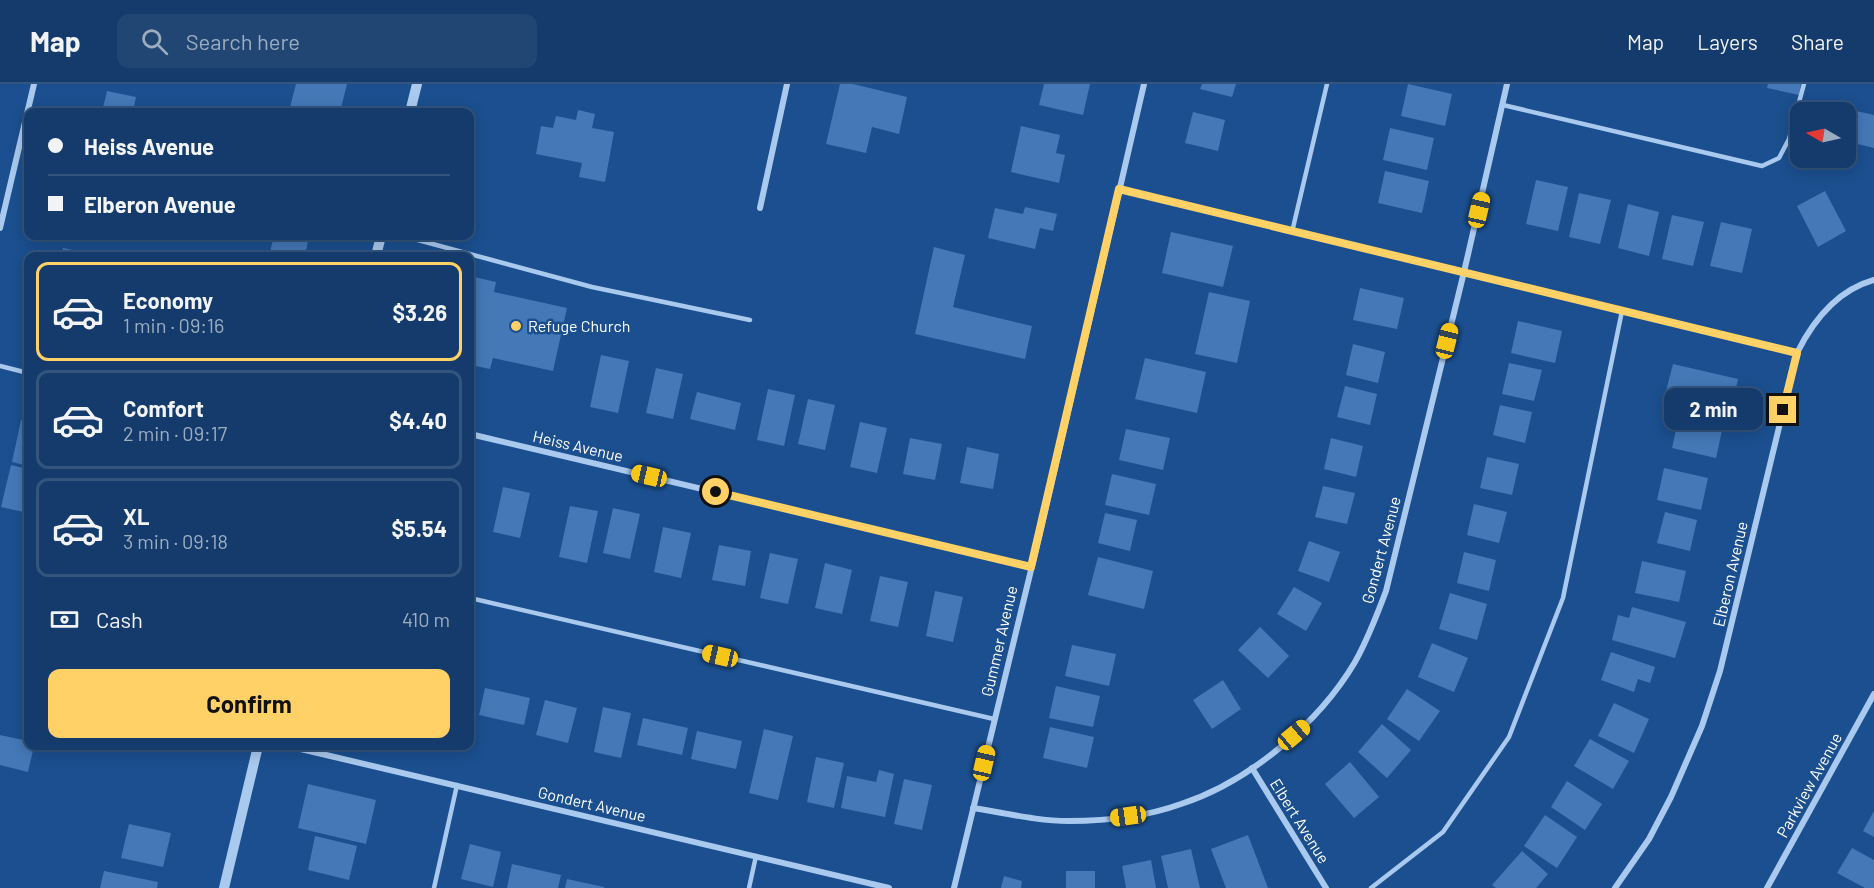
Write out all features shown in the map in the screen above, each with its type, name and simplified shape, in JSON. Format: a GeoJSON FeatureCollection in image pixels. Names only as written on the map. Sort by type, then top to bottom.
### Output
{"type":"FeatureCollection","features":[{"type":"Feature","properties":{"kind":"street"},"geometry":{"type":"LineString","coordinates":[[28,108],[34,84]]}},
{"type":"Feature","properties":{"kind":"street"},"geometry":{"type":"LineString","coordinates":[[412,108],[417,84]]}},
{"type":"Feature","properties":{"kind":"street"},"geometry":{"type":"LineString","coordinates":[[760,208],[787,84]]}},
{"type":"Feature","properties":{"kind":"street","name":"Gummer Avenue"},"geometry":{"type":"LineString","coordinates":[[954,888],[1143,84]]}},
{"type":"Feature","properties":{"kind":"street","name":"Gondert Avenue"},"geometry":{"type":"LineString","coordinates":[[974,807],[1035,819],[1067,821],[1138,815],[1182,804],[1215,790],[1268,757],[1307,723],[1334,693],[1355,662],[1373,627],[1386,591],[1464,272],[1507,84]]}},
{"type":"Feature","properties":{"kind":"street"},"geometry":{"type":"LineString","coordinates":[[0,228],[24,126]]}},
{"type":"Feature","properties":{"kind":"street"},"geometry":{"type":"LineString","coordinates":[[1119,189],[1797,353]]}},
{"type":"Feature","properties":{"kind":"street","name":"Elberon Avenue"},"geometry":{"type":"LineString","coordinates":[[1615,888],[1649,839],[1671,797],[1706,716],[1720,671],[1797,353],[1820,316],[1844,294],[1874,280]]}},
{"type":"Feature","properties":{"kind":"street","name":"Heiss Avenue"},"geometry":{"type":"LineString","coordinates":[[474,435],[1031,567]]}},
{"type":"Feature","properties":{"kind":"street","name":"Parkview Avenue"},"geometry":{"type":"LineString","coordinates":[[1767,888],[1874,694]]}},
{"type":"Feature","properties":{"kind":"street"},"geometry":{"type":"LineString","coordinates":[[224,888],[257,750]]}},
{"type":"Feature","properties":{"kind":"street","name":"Gondert Avenue"},"geometry":{"type":"LineString","coordinates":[[305,750],[889,888]]}},
{"type":"Feature","properties":{"kind":"street","name":"Elbert Avenue"},"geometry":{"type":"LineString","coordinates":[[1252,768],[1326,888]]}},
{"type":"Feature","properties":{"kind":"lane"},"geometry":{"type":"LineString","coordinates":[[1292,232],[1327,84]]}},
{"type":"Feature","properties":{"kind":"lane"},"geometry":{"type":"LineString","coordinates":[[1503,105],[1762,166],[1779,158],[1789,139],[1804,84]]}},
{"type":"Feature","properties":{"kind":"lane"},"geometry":{"type":"LineString","coordinates":[[418,240],[463,252]]}},
{"type":"Feature","properties":{"kind":"lane"},"geometry":{"type":"LineString","coordinates":[[474,255],[592,286],[750,320]]}},
{"type":"Feature","properties":{"kind":"lane"},"geometry":{"type":"LineString","coordinates":[[1371,888],[1443,832],[1509,737],[1563,598],[1622,311]]}},
{"type":"Feature","properties":{"kind":"lane"},"geometry":{"type":"LineString","coordinates":[[0,366],[24,372]]}},
{"type":"Feature","properties":{"kind":"lane"},"geometry":{"type":"LineString","coordinates":[[474,599],[994,719]]}},
{"type":"Feature","properties":{"kind":"lane"},"geometry":{"type":"LineString","coordinates":[[434,888],[457,786]]}},
{"type":"Feature","properties":{"kind":"lane"},"geometry":{"type":"LineString","coordinates":[[749,888],[756,856]]}},
{"type":"Feature","properties":{"kind":"building"},"geometry":{"type":"Polygon","coordinates":[[[296,84],[347,84],[341,108],[290,108],[296,84]]]}},
{"type":"Feature","properties":{"kind":"building"},"geometry":{"type":"Polygon","coordinates":[[[840,84],[853,84],[907,97],[899,134],[872,127],[866,153],[826,144],[840,84]]]}},
{"type":"Feature","properties":{"kind":"building"},"geometry":{"type":"Polygon","coordinates":[[[1044,84],[1090,84],[1083,115],[1039,105],[1044,84]]]}},
{"type":"Feature","properties":{"kind":"building"},"geometry":{"type":"Polygon","coordinates":[[[1202,84],[1236,84],[1232,97],[1200,89],[1202,84]]]}},
{"type":"Feature","properties":{"kind":"building"},"geometry":{"type":"Polygon","coordinates":[[[1408,84],[1452,94],[1445,126],[1401,116],[1408,84]]]}},
{"type":"Feature","properties":{"kind":"building"},"geometry":{"type":"Polygon","coordinates":[[[1768,84],[1801,84],[1799,95],[1767,88],[1768,84]]]}},
{"type":"Feature","properties":{"kind":"building"},"geometry":{"type":"Polygon","coordinates":[[[107,91],[136,97],[134,108],[103,108],[107,91]]]}},
{"type":"Feature","properties":{"kind":"building"},"geometry":{"type":"Polygon","coordinates":[[[578,110],[595,114],[592,128],[614,132],[605,182],[579,177],[582,163],[536,154],[541,126],[553,128],[556,116],[576,120],[578,110]]]}},
{"type":"Feature","properties":{"kind":"building"},"geometry":{"type":"Polygon","coordinates":[[[1856,111],[1874,115],[1874,148],[1856,144],[1856,111]]]}},
{"type":"Feature","properties":{"kind":"building"},"geometry":{"type":"Polygon","coordinates":[[[1193,112],[1225,120],[1218,151],[1185,143],[1193,112]]]}},
{"type":"Feature","properties":{"kind":"building"},"geometry":{"type":"Polygon","coordinates":[[[1021,126],[1060,135],[1056,153],[1065,155],[1059,183],[1011,172],[1021,126]]]}},
{"type":"Feature","properties":{"kind":"building"},"geometry":{"type":"Polygon","coordinates":[[[1390,128],[1434,138],[1427,170],[1383,160],[1390,128]]]}},
{"type":"Feature","properties":{"kind":"building"},"geometry":{"type":"Polygon","coordinates":[[[1385,171],[1429,181],[1422,213],[1378,203],[1385,171]]]}},
{"type":"Feature","properties":{"kind":"building"},"geometry":{"type":"Polygon","coordinates":[[[1536,180],[1568,187],[1558,231],[1526,224],[1536,180]]]}},
{"type":"Feature","properties":{"kind":"building"},"geometry":{"type":"Polygon","coordinates":[[[1825,191],[1846,231],[1818,247],[1797,206],[1825,191]]]}},
{"type":"Feature","properties":{"kind":"building"},"geometry":{"type":"Polygon","coordinates":[[[1579,193],[1611,200],[1600,244],[1569,237],[1579,193]]]}},
{"type":"Feature","properties":{"kind":"building"},"geometry":{"type":"Polygon","coordinates":[[[1628,204],[1659,212],[1649,256],[1618,248],[1628,204]]]}},
{"type":"Feature","properties":{"kind":"building"},"geometry":{"type":"Polygon","coordinates":[[[1025,207],[1057,214],[1053,231],[1040,228],[1035,249],[988,238],[995,208],[1023,214],[1025,207]]]}},
{"type":"Feature","properties":{"kind":"building"},"geometry":{"type":"Polygon","coordinates":[[[1672,215],[1704,222],[1693,266],[1662,259],[1672,215]]]}},
{"type":"Feature","properties":{"kind":"building"},"geometry":{"type":"Polygon","coordinates":[[[1721,222],[1752,229],[1742,273],[1710,266],[1721,222]]]}},
{"type":"Feature","properties":{"kind":"building"},"geometry":{"type":"Polygon","coordinates":[[[1171,232],[1233,246],[1223,287],[1162,273],[1171,232]]]}},
{"type":"Feature","properties":{"kind":"building"},"geometry":{"type":"Polygon","coordinates":[[[273,240],[308,240],[306,252],[270,252],[273,240]]]}},
{"type":"Feature","properties":{"kind":"building"},"geometry":{"type":"Polygon","coordinates":[[[934,247],[965,255],[953,307],[1032,326],[1025,359],[915,334],[934,247]]]}},
{"type":"Feature","properties":{"kind":"building"},"geometry":{"type":"Polygon","coordinates":[[[63,248],[82,252],[62,252],[63,248]]]}},
{"type":"Feature","properties":{"kind":"building","name":"Refuge Church"},"geometry":{"type":"Polygon","coordinates":[[[474,277],[496,282],[494,292],[567,308],[553,371],[493,358],[490,369],[474,366],[474,277]]]}},
{"type":"Feature","properties":{"kind":"building"},"geometry":{"type":"Polygon","coordinates":[[[1360,288],[1404,298],[1397,329],[1353,320],[1360,288]]]}},
{"type":"Feature","properties":{"kind":"building"},"geometry":{"type":"Polygon","coordinates":[[[1209,292],[1250,301],[1237,363],[1195,354],[1209,292]]]}},
{"type":"Feature","properties":{"kind":"building"},"geometry":{"type":"Polygon","coordinates":[[[1518,321],[1562,331],[1555,363],[1511,353],[1518,321]]]}},
{"type":"Feature","properties":{"kind":"building"},"geometry":{"type":"Polygon","coordinates":[[[1353,344],[1385,352],[1378,383],[1346,375],[1353,344]]]}},
{"type":"Feature","properties":{"kind":"building"},"geometry":{"type":"Polygon","coordinates":[[[601,355],[629,361],[618,413],[590,407],[601,355]]]}},
{"type":"Feature","properties":{"kind":"building"},"geometry":{"type":"Polygon","coordinates":[[[1145,358],[1206,372],[1197,413],[1135,399],[1145,358]]]}},
{"type":"Feature","properties":{"kind":"building"},"geometry":{"type":"Polygon","coordinates":[[[1509,363],[1542,370],[1534,401],[1502,394],[1509,363]]]}},
{"type":"Feature","properties":{"kind":"building"},"geometry":{"type":"Polygon","coordinates":[[[1673,364],[1738,379],[1731,410],[1665,395],[1673,364]]]}},
{"type":"Feature","properties":{"kind":"building"},"geometry":{"type":"Polygon","coordinates":[[[656,368],[683,374],[673,419],[646,413],[656,368]]]}},
{"type":"Feature","properties":{"kind":"building"},"geometry":{"type":"Polygon","coordinates":[[[1345,386],[1377,394],[1370,425],[1337,417],[1345,386]]]}},
{"type":"Feature","properties":{"kind":"building"},"geometry":{"type":"Polygon","coordinates":[[[768,389],[795,395],[784,446],[757,440],[768,389]]]}},
{"type":"Feature","properties":{"kind":"building"},"geometry":{"type":"Polygon","coordinates":[[[697,392],[741,403],[735,430],[690,419],[697,392]]]}},
{"type":"Feature","properties":{"kind":"building"},"geometry":{"type":"Polygon","coordinates":[[[808,399],[835,405],[825,450],[798,444],[808,399]]]}},
{"type":"Feature","properties":{"kind":"building"},"geometry":{"type":"Polygon","coordinates":[[[1500,405],[1532,412],[1525,443],[1493,435],[1500,405]]]}},
{"type":"Feature","properties":{"kind":"building"},"geometry":{"type":"Polygon","coordinates":[[[1679,416],[1723,426],[1716,458],[1672,448],[1679,416]]]}},
{"type":"Feature","properties":{"kind":"building"},"geometry":{"type":"Polygon","coordinates":[[[21,420],[24,420],[24,465],[12,462],[21,420]]]}},
{"type":"Feature","properties":{"kind":"building"},"geometry":{"type":"Polygon","coordinates":[[[860,422],[887,428],[877,473],[850,467],[860,422]]]}},
{"type":"Feature","properties":{"kind":"building"},"geometry":{"type":"Polygon","coordinates":[[[1126,429],[1170,438],[1163,470],[1119,460],[1126,429]]]}},
{"type":"Feature","properties":{"kind":"building"},"geometry":{"type":"Polygon","coordinates":[[[910,438],[942,444],[935,480],[903,474],[910,438]]]}},
{"type":"Feature","properties":{"kind":"building"},"geometry":{"type":"Polygon","coordinates":[[[1331,438],[1363,446],[1356,477],[1324,469],[1331,438]]]}},
{"type":"Feature","properties":{"kind":"building"},"geometry":{"type":"Polygon","coordinates":[[[967,447],[999,454],[993,489],[960,483],[967,447]]]}},
{"type":"Feature","properties":{"kind":"building"},"geometry":{"type":"Polygon","coordinates":[[[1487,457],[1519,464],[1512,495],[1480,488],[1487,457]]]}},
{"type":"Feature","properties":{"kind":"building"},"geometry":{"type":"Polygon","coordinates":[[[11,465],[24,468],[24,512],[1,507],[11,465]]]}},
{"type":"Feature","properties":{"kind":"building"},"geometry":{"type":"Polygon","coordinates":[[[1664,468],[1708,478],[1701,510],[1657,500],[1664,468]]]}},
{"type":"Feature","properties":{"kind":"building"},"geometry":{"type":"Polygon","coordinates":[[[1112,474],[1156,484],[1149,515],[1105,505],[1112,474]]]}},
{"type":"Feature","properties":{"kind":"building"},"geometry":{"type":"Polygon","coordinates":[[[1323,486],[1355,493],[1347,524],[1315,517],[1323,486]]]}},
{"type":"Feature","properties":{"kind":"building"},"geometry":{"type":"Polygon","coordinates":[[[503,487],[530,493],[520,538],[493,532],[503,487]]]}},
{"type":"Feature","properties":{"kind":"building"},"geometry":{"type":"Polygon","coordinates":[[[1474,504],[1507,512],[1499,543],[1467,535],[1474,504]]]}},
{"type":"Feature","properties":{"kind":"building"},"geometry":{"type":"Polygon","coordinates":[[[570,506],[598,511],[587,563],[559,557],[570,506]]]}},
{"type":"Feature","properties":{"kind":"building"},"geometry":{"type":"Polygon","coordinates":[[[613,508],[640,514],[630,559],[603,553],[613,508]]]}},
{"type":"Feature","properties":{"kind":"building"},"geometry":{"type":"Polygon","coordinates":[[[1665,512],[1697,520],[1690,551],[1657,543],[1665,512]]]}},
{"type":"Feature","properties":{"kind":"building"},"geometry":{"type":"Polygon","coordinates":[[[1105,513],[1137,520],[1130,551],[1098,543],[1105,513]]]}},
{"type":"Feature","properties":{"kind":"building"},"geometry":{"type":"Polygon","coordinates":[[[663,527],[691,533],[681,578],[654,572],[663,527]]]}},
{"type":"Feature","properties":{"kind":"building"},"geometry":{"type":"Polygon","coordinates":[[[1309,541],[1340,552],[1329,582],[1298,571],[1309,541]]]}},
{"type":"Feature","properties":{"kind":"building"},"geometry":{"type":"Polygon","coordinates":[[[719,545],[751,551],[745,586],[712,580],[719,545]]]}},
{"type":"Feature","properties":{"kind":"building"},"geometry":{"type":"Polygon","coordinates":[[[1464,552],[1496,560],[1489,591],[1457,583],[1464,552]]]}},
{"type":"Feature","properties":{"kind":"building"},"geometry":{"type":"Polygon","coordinates":[[[770,553],[798,559],[788,604],[760,598],[770,553]]]}},
{"type":"Feature","properties":{"kind":"building"},"geometry":{"type":"Polygon","coordinates":[[[1098,557],[1153,571],[1144,609],[1088,595],[1098,557]]]}},
{"type":"Feature","properties":{"kind":"building"},"geometry":{"type":"Polygon","coordinates":[[[1642,561],[1686,571],[1679,602],[1635,593],[1642,561]]]}},
{"type":"Feature","properties":{"kind":"building"},"geometry":{"type":"Polygon","coordinates":[[[825,563],[852,570],[842,614],[815,608],[825,563]]]}},
{"type":"Feature","properties":{"kind":"building"},"geometry":{"type":"Polygon","coordinates":[[[880,576],[908,582],[898,627],[870,621],[880,576]]]}},
{"type":"Feature","properties":{"kind":"building"},"geometry":{"type":"Polygon","coordinates":[[[1294,587],[1322,603],[1306,631],[1277,614],[1294,587]]]}},
{"type":"Feature","properties":{"kind":"building"},"geometry":{"type":"Polygon","coordinates":[[[935,591],[963,597],[953,642],[926,636],[935,591]]]}},
{"type":"Feature","properties":{"kind":"building"},"geometry":{"type":"Polygon","coordinates":[[[1450,593],[1487,604],[1477,640],[1439,629],[1450,593]]]}},
{"type":"Feature","properties":{"kind":"building"},"geometry":{"type":"Polygon","coordinates":[[[1632,607],[1686,622],[1675,658],[1612,640],[1618,615],[1629,618],[1632,607]]]}},
{"type":"Feature","properties":{"kind":"building"},"geometry":{"type":"Polygon","coordinates":[[[1260,627],[1289,656],[1268,678],[1238,650],[1260,627]]]}},
{"type":"Feature","properties":{"kind":"building"},"geometry":{"type":"Polygon","coordinates":[[[1432,643],[1468,658],[1454,692],[1418,677],[1432,643]]]}},
{"type":"Feature","properties":{"kind":"building"},"geometry":{"type":"Polygon","coordinates":[[[1072,645],[1116,654],[1109,686],[1065,676],[1072,645]]]}},
{"type":"Feature","properties":{"kind":"building"},"geometry":{"type":"Polygon","coordinates":[[[1611,652],[1655,667],[1650,683],[1638,679],[1634,692],[1601,680],[1611,652]]]}},
{"type":"Feature","properties":{"kind":"building"},"geometry":{"type":"Polygon","coordinates":[[[1223,680],[1241,709],[1212,729],[1193,700],[1223,680]]]}},
{"type":"Feature","properties":{"kind":"building"},"geometry":{"type":"Polygon","coordinates":[[[1056,686],[1100,696],[1093,727],[1049,718],[1056,686]]]}},
{"type":"Feature","properties":{"kind":"building"},"geometry":{"type":"Polygon","coordinates":[[[485,688],[530,698],[524,725],[479,715],[485,688]]]}},
{"type":"Feature","properties":{"kind":"building"},"geometry":{"type":"Polygon","coordinates":[[[1407,689],[1440,711],[1419,741],[1387,719],[1407,689]]]}},
{"type":"Feature","properties":{"kind":"building"},"geometry":{"type":"Polygon","coordinates":[[[545,700],[577,708],[568,743],[536,735],[545,700]]]}},
{"type":"Feature","properties":{"kind":"building"},"geometry":{"type":"Polygon","coordinates":[[[1614,703],[1649,719],[1634,753],[1598,736],[1614,703]]]}},
{"type":"Feature","properties":{"kind":"building"},"geometry":{"type":"Polygon","coordinates":[[[603,707],[631,713],[621,758],[594,752],[603,707]]]}},
{"type":"Feature","properties":{"kind":"building"},"geometry":{"type":"Polygon","coordinates":[[[643,718],[688,728],[682,755],[637,745],[643,718]]]}},
{"type":"Feature","properties":{"kind":"building"},"geometry":{"type":"Polygon","coordinates":[[[1382,724],[1411,750],[1387,778],[1358,752],[1382,724]]]}},
{"type":"Feature","properties":{"kind":"building"},"geometry":{"type":"Polygon","coordinates":[[[1050,727],[1094,737],[1087,768],[1043,758],[1050,727]]]}},
{"type":"Feature","properties":{"kind":"building"},"geometry":{"type":"Polygon","coordinates":[[[764,729],[793,736],[778,800],[749,793],[764,729]]]}},
{"type":"Feature","properties":{"kind":"building"},"geometry":{"type":"Polygon","coordinates":[[[697,731],[742,741],[736,769],[691,759],[697,731]]]}},
{"type":"Feature","properties":{"kind":"building"},"geometry":{"type":"Polygon","coordinates":[[[0,735],[24,740],[24,750],[33,750],[28,772],[0,765],[0,735]]]}},
{"type":"Feature","properties":{"kind":"building"},"geometry":{"type":"Polygon","coordinates":[[[1590,739],[1629,761],[1613,789],[1574,766],[1590,739]]]}},
{"type":"Feature","properties":{"kind":"building"},"geometry":{"type":"Polygon","coordinates":[[[816,757],[844,763],[834,808],[807,802],[816,757]]]}},
{"type":"Feature","properties":{"kind":"building"},"geometry":{"type":"Polygon","coordinates":[[[1350,762],[1379,797],[1354,818],[1325,784],[1350,762]]]}},
{"type":"Feature","properties":{"kind":"building"},"geometry":{"type":"Polygon","coordinates":[[[879,770],[894,774],[885,817],[841,808],[847,776],[876,782],[879,770]]]}},
{"type":"Feature","properties":{"kind":"building"},"geometry":{"type":"Polygon","coordinates":[[[904,779],[932,785],[922,830],[894,824],[904,779]]]}},
{"type":"Feature","properties":{"kind":"building"},"geometry":{"type":"Polygon","coordinates":[[[1567,781],[1602,804],[1585,830],[1551,807],[1567,781]]]}},
{"type":"Feature","properties":{"kind":"building"},"geometry":{"type":"Polygon","coordinates":[[[308,784],[376,800],[366,844],[298,828],[308,784]]]}},
{"type":"Feature","properties":{"kind":"building"},"geometry":{"type":"Polygon","coordinates":[[[1874,811],[1874,837],[1863,831],[1874,811]]]}},
{"type":"Feature","properties":{"kind":"building"},"geometry":{"type":"Polygon","coordinates":[[[1545,815],[1577,837],[1557,868],[1524,846],[1545,815]]]}},
{"type":"Feature","properties":{"kind":"building"},"geometry":{"type":"Polygon","coordinates":[[[129,824],[171,833],[163,867],[121,858],[129,824]]]}},
{"type":"Feature","properties":{"kind":"building"},"geometry":{"type":"Polygon","coordinates":[[[1248,835],[1268,888],[1226,888],[1211,849],[1248,835]]]}},
{"type":"Feature","properties":{"kind":"building"},"geometry":{"type":"Polygon","coordinates":[[[315,836],[357,846],[349,880],[308,870],[315,836]]]}},
{"type":"Feature","properties":{"kind":"building"},"geometry":{"type":"Polygon","coordinates":[[[470,844],[501,852],[493,887],[461,879],[470,844]]]}},
{"type":"Feature","properties":{"kind":"building"},"geometry":{"type":"Polygon","coordinates":[[[1852,848],[1874,860],[1874,888],[1865,888],[1837,873],[1852,848]]]}},
{"type":"Feature","properties":{"kind":"building"},"geometry":{"type":"Polygon","coordinates":[[[1191,849],[1200,888],[1168,888],[1161,856],[1191,849]]]}},
{"type":"Feature","properties":{"kind":"building"},"geometry":{"type":"Polygon","coordinates":[[[1522,851],[1548,874],[1536,888],[1496,888],[1492,885],[1522,851]]]}},
{"type":"Feature","properties":{"kind":"building"},"geometry":{"type":"Polygon","coordinates":[[[1151,860],[1156,888],[1126,888],[1122,866],[1151,860]]]}},
{"type":"Feature","properties":{"kind":"building"},"geometry":{"type":"Polygon","coordinates":[[[512,864],[561,875],[558,888],[507,888],[512,864]]]}},
{"type":"Feature","properties":{"kind":"building"},"geometry":{"type":"Polygon","coordinates":[[[104,871],[158,882],[157,888],[100,888],[104,871]]]}},
{"type":"Feature","properties":{"kind":"building"},"geometry":{"type":"Polygon","coordinates":[[[1066,871],[1095,871],[1095,888],[1066,888],[1066,871]]]}},
{"type":"Feature","properties":{"kind":"building"},"geometry":{"type":"Polygon","coordinates":[[[1004,876],[1022,881],[1021,888],[1001,888],[1004,876]]]}},
{"type":"Feature","properties":{"kind":"building"},"geometry":{"type":"Polygon","coordinates":[[[567,879],[604,887],[604,888],[565,888],[567,879]]]}},
{"type":"Feature","properties":{"kind":"place","name":"Refuge Church"},"geometry":{"type":"Point","coordinates":[516,326]}},
{"type":"Feature","properties":{"kind":"route"},"geometry":{"type":"LineString","coordinates":[[716,492],[1031,567],[1119,189],[1797,353],[1783,410]]}}]}
